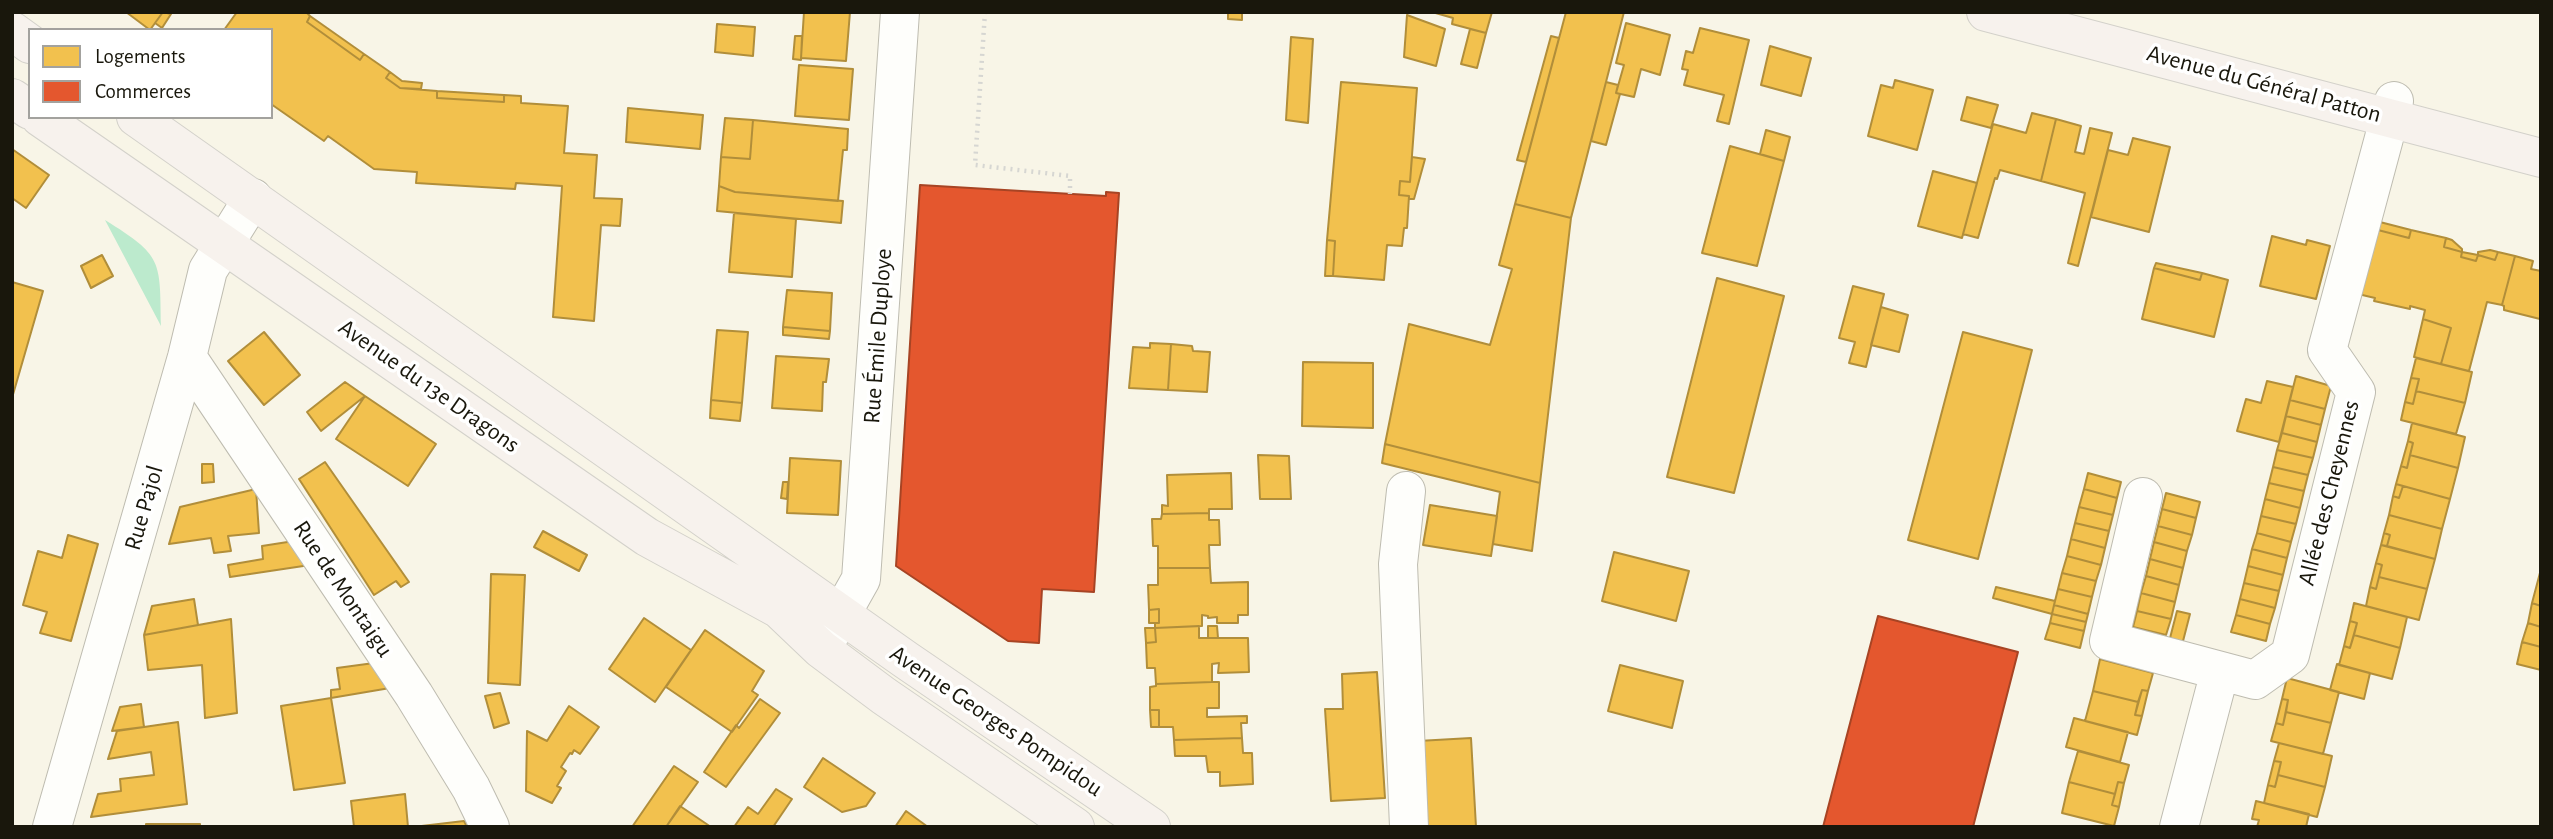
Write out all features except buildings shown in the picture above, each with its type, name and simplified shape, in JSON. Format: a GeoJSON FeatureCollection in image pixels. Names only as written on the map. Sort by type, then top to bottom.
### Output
{"type":"FeatureCollection","features":[{"type":"Feature","properties":{"kind":"main road","name":"Avenue du Général Patton"},"geometry":{"type":"LineString","coordinates":[[1986,12],[2393,109],[2541,136]]}},
{"type":"Feature","properties":{"kind":"main road","name":"Avenue du Général Patton"},"geometry":{"type":"LineString","coordinates":[[2049,12],[2393,109],[2541,158]]}},
{"type":"Feature","properties":{"kind":"main road"},"geometry":{"type":"LineString","coordinates":[[12,32],[28,43]]}},
{"type":"Feature","properties":{"kind":"main road"},"geometry":{"type":"LineString","coordinates":[[12,98],[28,109]]}},
{"type":"Feature","properties":{"kind":"main road","name":"Avenue du 13e Dragons"},"geometry":{"type":"LineString","coordinates":[[43,119],[647,537],[779,609],[821,649]]}},
{"type":"Feature","properties":{"kind":"main road"},"geometry":{"type":"LineString","coordinates":[[139,119],[842,614]]}},
{"type":"Feature","properties":{"kind":"main road","name":"Avenue Georges Pompidou"},"geometry":{"type":"LineString","coordinates":[[842,614],[1151,827]]}},
{"type":"Feature","properties":{"kind":"main road","name":"Avenue Georges Pompidou"},"geometry":{"type":"LineString","coordinates":[[821,649],[884,696],[1075,827]]}},
{"type":"Feature","properties":{"kind":"street","name":"Rue Émile Duploye"},"geometry":{"type":"LineString","coordinates":[[821,649],[861,579],[900,12]]}},
{"type":"Feature","properties":{"kind":"street","name":"Allée des Cheyennes"},"geometry":{"type":"LineString","coordinates":[[2143,497],[2109,641],[2255,680],[2290,654],[2356,392],[2327,350],[2393,109]]}},
{"type":"Feature","properties":{"kind":"street","name":"Rue Pajol"},"geometry":{"type":"LineString","coordinates":[[52,827],[187,357],[208,270],[253,198]]}},
{"type":"Feature","properties":{"kind":"street","name":"Rue de Montaigu"},"geometry":{"type":"LineString","coordinates":[[187,357],[414,695],[471,788],[490,827]]}},
{"type":"Feature","properties":{"kind":"street"},"geometry":{"type":"LineString","coordinates":[[1406,491],[1398,564],[1409,827]]}},
{"type":"Feature","properties":{"kind":"street"},"geometry":{"type":"LineString","coordinates":[[2179,827],[2220,671]]}},
{"type":"Feature","properties":{"kind":"path"},"geometry":{"type":"LineString","coordinates":[[985,12],[975,165],[1070,176],[1070,194]]}},
{"type":"Feature","properties":{"kind":"green space"},"geometry":{"type":"Polygon","coordinates":[[[105,220],[138,242],[154,262],[160,287],[161,326],[105,220]]]}}]}
